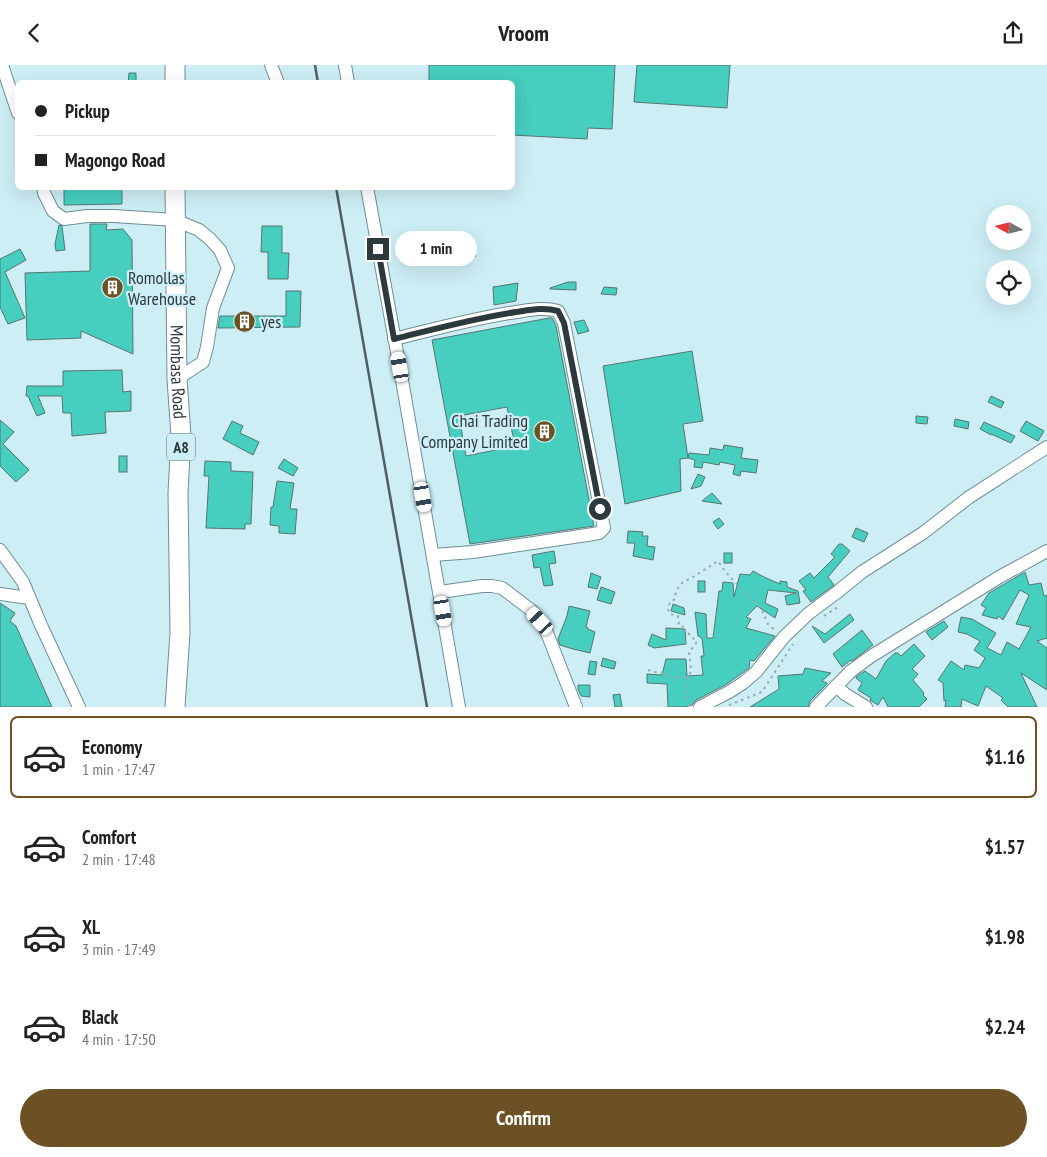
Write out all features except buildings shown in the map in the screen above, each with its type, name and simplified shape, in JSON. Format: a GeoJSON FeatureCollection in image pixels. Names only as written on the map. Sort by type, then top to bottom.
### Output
{"type":"FeatureCollection","features":[{"type":"Feature","properties":{"kind":"highway"},"geometry":{"type":"LineString","coordinates":[[175,65],[175,80]]}},
{"type":"Feature","properties":{"kind":"highway","name":"Mombasa Road"},"geometry":{"type":"LineString","coordinates":[[175,190],[177,379],[182,436],[178,493],[180,633],[176,707]]}},
{"type":"Feature","properties":{"kind":"street"},"geometry":{"type":"LineString","coordinates":[[2,65],[15,104]]}},
{"type":"Feature","properties":{"kind":"street"},"geometry":{"type":"LineString","coordinates":[[271,65],[277,80]]}},
{"type":"Feature","properties":{"kind":"street"},"geometry":{"type":"LineString","coordinates":[[346,65],[348,80]]}},
{"type":"Feature","properties":{"kind":"street"},"geometry":{"type":"LineString","coordinates":[[44,190],[53,211],[64,219],[87,216],[114,216],[175,220],[199,231],[220,250],[228,268],[213,308],[203,362],[177,379]]}},
{"type":"Feature","properties":{"kind":"street"},"geometry":{"type":"LineString","coordinates":[[368,190],[459,707]]}},
{"type":"Feature","properties":{"kind":"street"},"geometry":{"type":"LineString","coordinates":[[394,339],[489,316],[541,309],[558,311],[564,323],[604,528],[599,533],[587,535],[473,552],[433,555]]}},
{"type":"Feature","properties":{"kind":"street"},"geometry":{"type":"LineString","coordinates":[[700,707],[743,683],[789,640],[808,614],[862,572],[923,533],[968,498],[1047,447]]}},
{"type":"Feature","properties":{"kind":"street"},"geometry":{"type":"LineString","coordinates":[[0,550],[23,582],[79,707]]}},
{"type":"Feature","properties":{"kind":"street"},"geometry":{"type":"LineString","coordinates":[[816,707],[851,671],[870,657],[1001,576],[1047,551]]}},
{"type":"Feature","properties":{"kind":"street"},"geometry":{"type":"LineString","coordinates":[[440,592],[482,586],[502,588],[531,611],[547,633],[576,707]]}},
{"type":"Feature","properties":{"kind":"street"},"geometry":{"type":"LineString","coordinates":[[0,594],[29,598]]}},
{"type":"Feature","properties":{"kind":"street"},"geometry":{"type":"LineString","coordinates":[[836,686],[866,707]]}},
{"type":"Feature","properties":{"kind":"path"},"geometry":{"type":"LineString","coordinates":[[689,707],[687,683],[691,670],[689,652],[698,642],[684,632],[685,627],[679,626],[678,616],[670,614],[668,609],[670,602],[675,599],[676,591],[682,583],[718,561],[736,583],[761,608],[768,624],[789,640],[762,692],[725,707]]}},
{"type":"Feature","properties":{"kind":"path"},"geometry":{"type":"LineString","coordinates":[[821,619],[838,607],[836,593]]}},
{"type":"Feature","properties":{"kind":"path"},"geometry":{"type":"LineString","coordinates":[[648,669],[671,677],[689,677]]}},
{"type":"Feature","properties":{"kind":"railway"},"geometry":{"type":"LineString","coordinates":[[315,65],[318,80]]}},
{"type":"Feature","properties":{"kind":"railway"},"geometry":{"type":"LineString","coordinates":[[337,190],[427,707]]}},
{"type":"Feature","properties":{"kind":"place","name":"Romollas Warehouse"},"geometry":{"type":"Point","coordinates":[112,288]}},
{"type":"Feature","properties":{"kind":"place","name":"yes"},"geometry":{"type":"Point","coordinates":[245,322]}},
{"type":"Feature","properties":{"kind":"place","name":"Chai Trading Company Limited"},"geometry":{"type":"Point","coordinates":[544,431]}},
{"type":"Feature","properties":{"kind":"route"},"geometry":{"type":"LineString","coordinates":[[378,249],[394,339],[489,316],[541,309],[558,311],[564,323],[600,509]]}}]}
